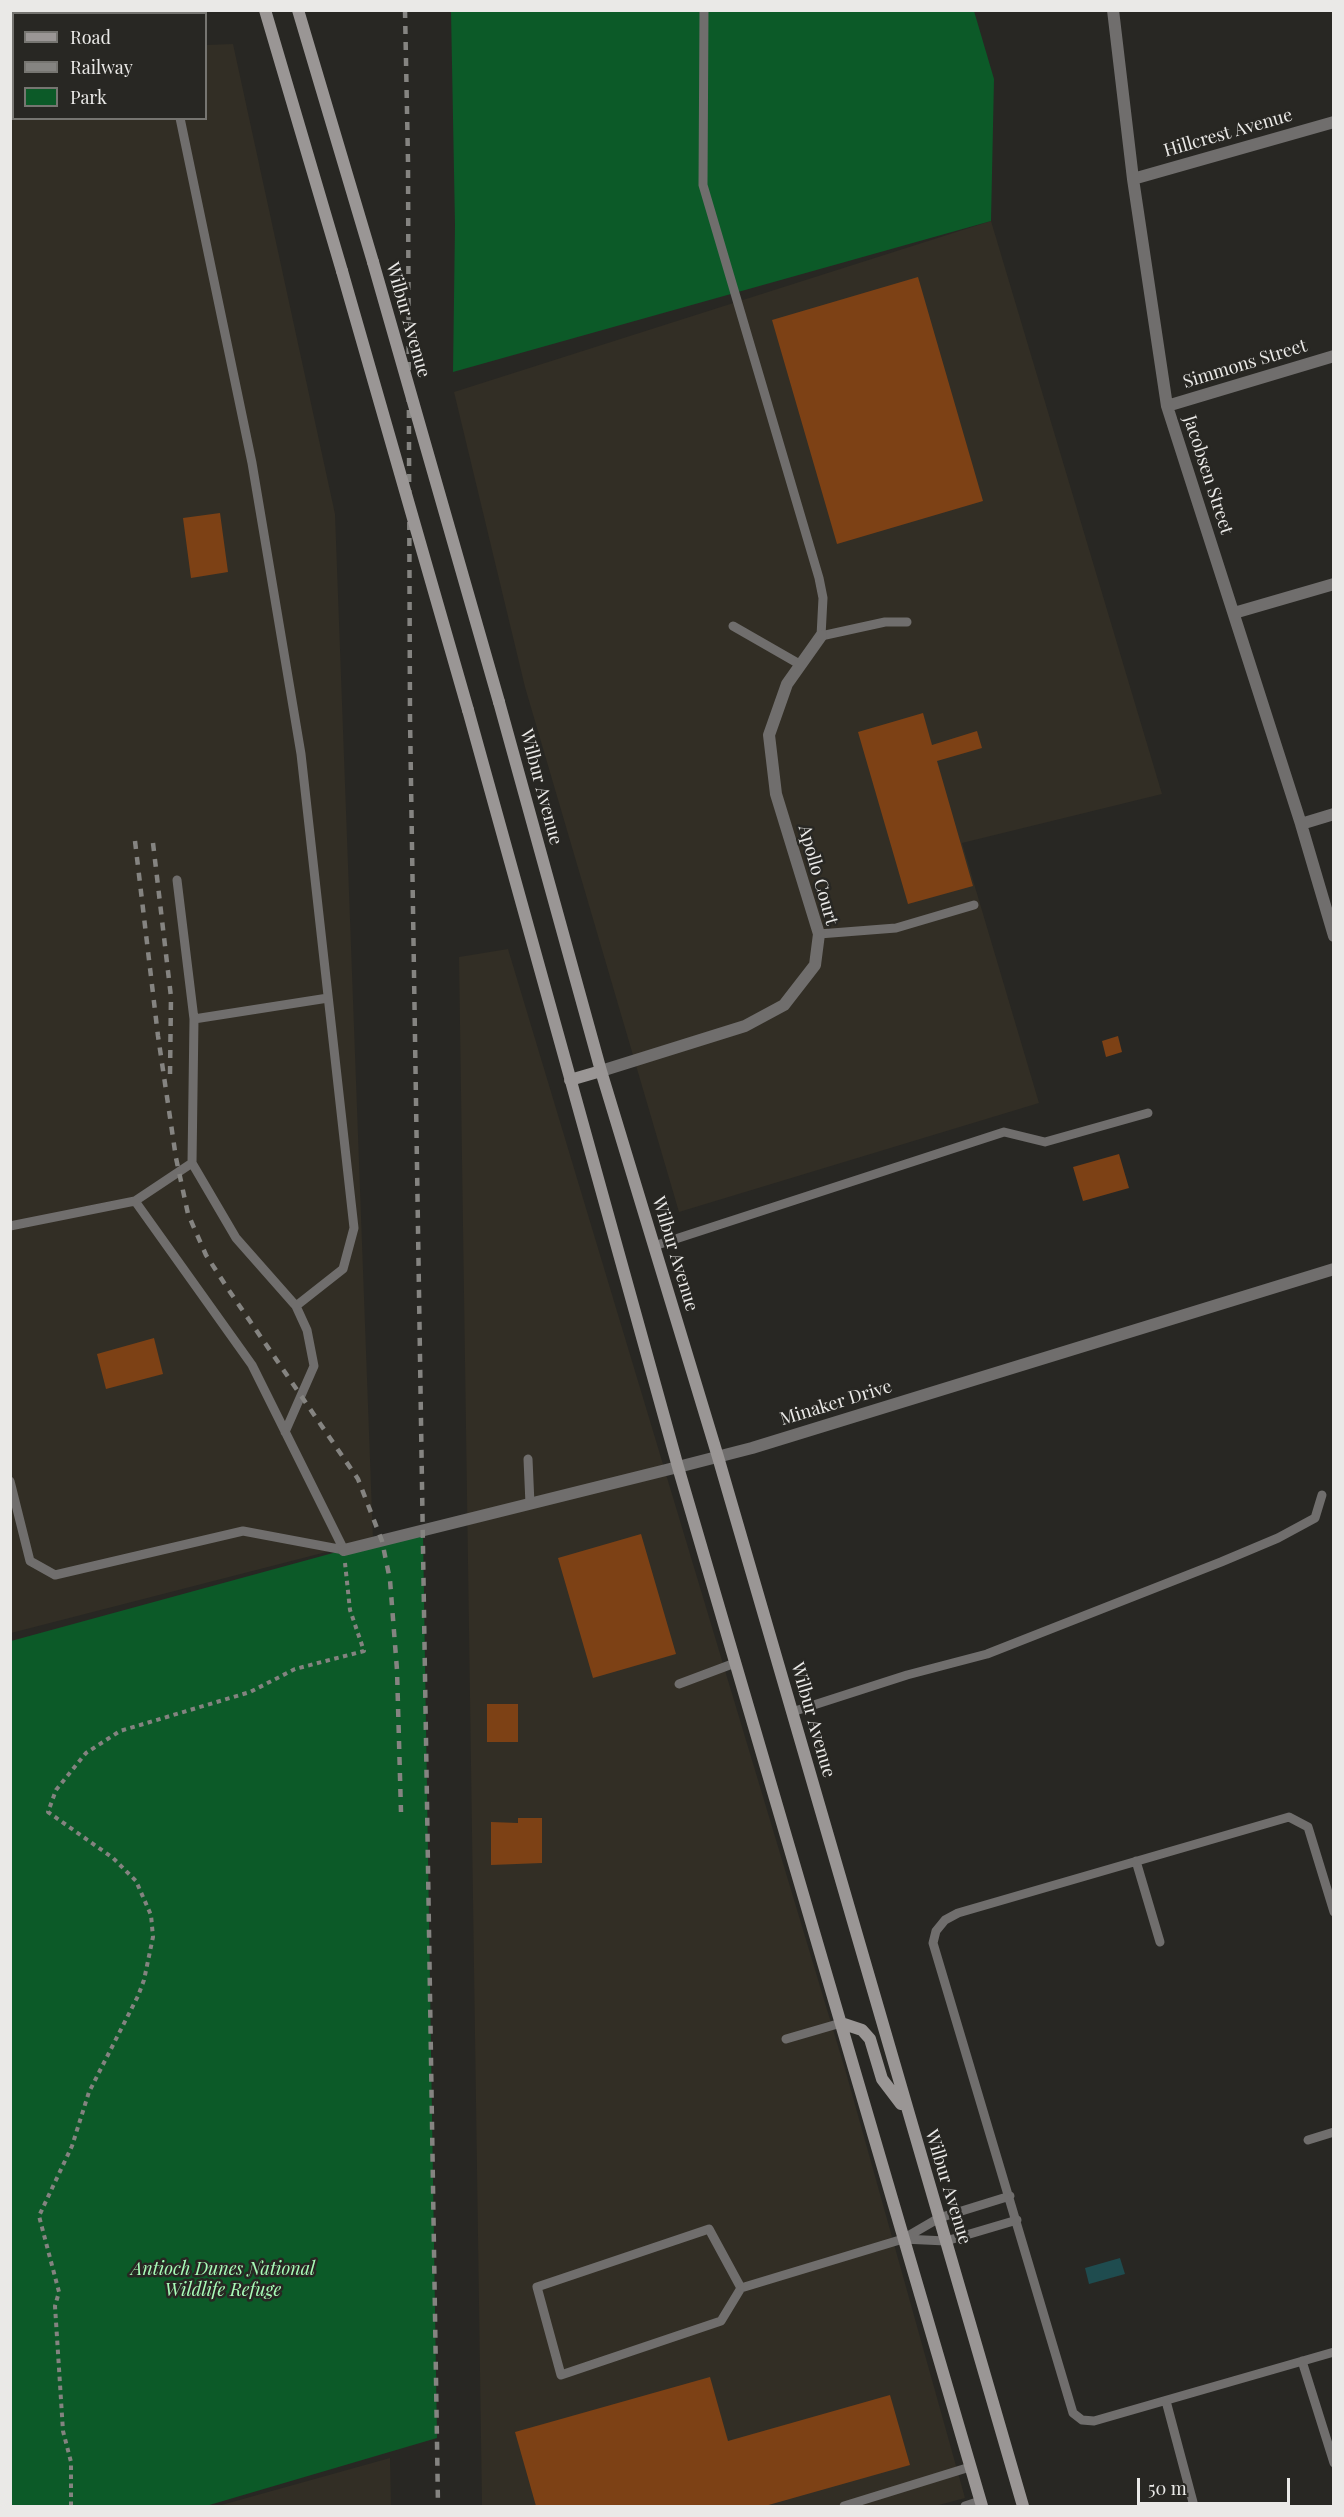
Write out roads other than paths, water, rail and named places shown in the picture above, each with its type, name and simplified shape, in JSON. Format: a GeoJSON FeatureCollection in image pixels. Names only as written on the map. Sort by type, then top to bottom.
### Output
{"type":"FeatureCollection","features":[{"type":"Feature","properties":{"kind":"main road"},"geometry":{"type":"LineString","coordinates":[[265,10],[468,710],[678,1467],[981,2504]]}},
{"type":"Feature","properties":{"kind":"main road","name":"Wilbur Avenue"},"geometry":{"type":"LineString","coordinates":[[298,10],[499,702],[601,1071],[718,1457],[1023,2506]]}},
{"type":"Feature","properties":{"kind":"main road"},"geometry":{"type":"LineString","coordinates":[[570,1080],[601,1071]]}},
{"type":"Feature","properties":{"kind":"main road"},"geometry":{"type":"LineString","coordinates":[[841,2023],[862,2030],[870,2039],[882,2079],[906,2109]]}},
{"type":"Feature","properties":{"kind":"street","name":"Jacobsen Street"},"geometry":{"type":"LineString","coordinates":[[1113,10],[1133,179],[1167,406],[1301,824],[1334,936]]}},
{"type":"Feature","properties":{"kind":"street","name":"Hillcrest Avenue"},"geometry":{"type":"LineString","coordinates":[[1133,179],[1334,122]]}},
{"type":"Feature","properties":{"kind":"street","name":"Simmons Street"},"geometry":{"type":"LineString","coordinates":[[1167,406],[1334,356]]}},
{"type":"Feature","properties":{"kind":"street"},"geometry":{"type":"LineString","coordinates":[[1234,613],[1334,584]]}},
{"type":"Feature","properties":{"kind":"street","name":"Apollo Court"},"geometry":{"type":"LineString","coordinates":[[601,1071],[745,1026],[784,1005],[815,965],[819,934],[776,794],[769,735],[787,684],[821,636]]}},
{"type":"Feature","properties":{"kind":"street"},"geometry":{"type":"LineString","coordinates":[[1301,824],[1334,814]]}},
{"type":"Feature","properties":{"kind":"street","name":"Minaker Drive"},"geometry":{"type":"LineString","coordinates":[[344,1550],[718,1457],[1334,1269]]}},
{"type":"Feature","properties":{"kind":"lane"},"geometry":{"type":"LineString","coordinates":[[705,10],[703,186],[819,578],[823,598],[821,636],[885,622],[907,622]]}},
{"type":"Feature","properties":{"kind":"lane"},"geometry":{"type":"LineString","coordinates":[[180,120],[252,463],[301,754],[354,1228],[344,1269],[296,1306]]}},
{"type":"Feature","properties":{"kind":"lane"},"geometry":{"type":"LineString","coordinates":[[733,626],[801,665]]}},
{"type":"Feature","properties":{"kind":"lane"},"geometry":{"type":"LineString","coordinates":[[177,880],[194,1019],[192,1163],[236,1238],[296,1306],[307,1330],[315,1366],[285,1432]]}},
{"type":"Feature","properties":{"kind":"lane"},"geometry":{"type":"LineString","coordinates":[[819,934],[896,928],[974,905]]}},
{"type":"Feature","properties":{"kind":"lane"},"geometry":{"type":"LineString","coordinates":[[194,1019],[328,998]]}},
{"type":"Feature","properties":{"kind":"lane"},"geometry":{"type":"LineString","coordinates":[[654,1246],[1004,1132],[1045,1142],[1148,1113]]}},
{"type":"Feature","properties":{"kind":"lane"},"geometry":{"type":"LineString","coordinates":[[10,1227],[135,1201],[192,1163]]}},
{"type":"Feature","properties":{"kind":"lane"},"geometry":{"type":"LineString","coordinates":[[135,1201],[252,1365],[344,1550]]}},
{"type":"Feature","properties":{"kind":"lane"},"geometry":{"type":"LineString","coordinates":[[528,1459],[530,1504]]}},
{"type":"Feature","properties":{"kind":"lane"},"geometry":{"type":"LineString","coordinates":[[10,1481],[30,1561],[55,1575],[243,1531],[344,1550]]}},
{"type":"Feature","properties":{"kind":"lane"},"geometry":{"type":"LineString","coordinates":[[792,1712],[907,1675],[987,1654],[1221,1562],[1278,1538],[1316,1518],[1322,1495]]}},
{"type":"Feature","properties":{"kind":"lane"},"geometry":{"type":"LineString","coordinates":[[679,1684],[735,1663]]}},
{"type":"Feature","properties":{"kind":"lane"},"geometry":{"type":"LineString","coordinates":[[1334,1912],[1308,1827],[1289,1817],[958,1913],[945,1920],[936,1931],[933,1943],[1073,2413],[1082,2420],[1094,2421],[1334,2352]]}},
{"type":"Feature","properties":{"kind":"lane"},"geometry":{"type":"LineString","coordinates":[[1136,1861],[1160,1942]]}},
{"type":"Feature","properties":{"kind":"lane"},"geometry":{"type":"LineString","coordinates":[[786,2039],[841,2023]]}},
{"type":"Feature","properties":{"kind":"lane"},"geometry":{"type":"LineString","coordinates":[[1308,2140],[1334,2132]]}},
{"type":"Feature","properties":{"kind":"lane"},"geometry":{"type":"LineString","coordinates":[[741,2288],[710,2229],[537,2287],[561,2375],[721,2321],[741,2288],[903,2239],[939,2218],[1010,2196]]}},
{"type":"Feature","properties":{"kind":"lane"},"geometry":{"type":"LineString","coordinates":[[903,2239],[946,2241],[1017,2220]]}},
{"type":"Feature","properties":{"kind":"lane"},"geometry":{"type":"LineString","coordinates":[[1302,2361],[1334,2463]]}},
{"type":"Feature","properties":{"kind":"lane"},"geometry":{"type":"LineString","coordinates":[[1166,2401],[1194,2506]]}},
{"type":"Feature","properties":{"kind":"lane"},"geometry":{"type":"LineString","coordinates":[[844,2506],[970,2467]]}},
{"type":"Feature","properties":{"kind":"lane"},"geometry":{"type":"LineString","coordinates":[[965,2506],[981,2504]]}},
{"type":"Feature","properties":{"kind":"water"},"geometry":{"type":"Polygon","coordinates":[[[1120,2258],[1125,2274],[1089,2284],[1085,2268],[1120,2258]]]}},
{"type":"Feature","properties":{"kind":"railway"},"geometry":{"type":"LineString","coordinates":[[405,10],[408,161],[410,718],[438,2506]]}},
{"type":"Feature","properties":{"kind":"railway"},"geometry":{"type":"LineString","coordinates":[[135,841],[158,1036],[176,1158],[188,1214],[206,1255],[358,1479],[382,1541],[390,1580],[397,1670],[401,1812]]}},
{"type":"Feature","properties":{"kind":"railway"},"geometry":{"type":"LineString","coordinates":[[153,843],[171,997],[170,1075]]}},
{"type":"Feature","properties":{"kind":"park label","name":"Antioch Dunes National Wildlife Refuge"},"geometry":{"type":"Point","coordinates":[223,2279]}}]}
